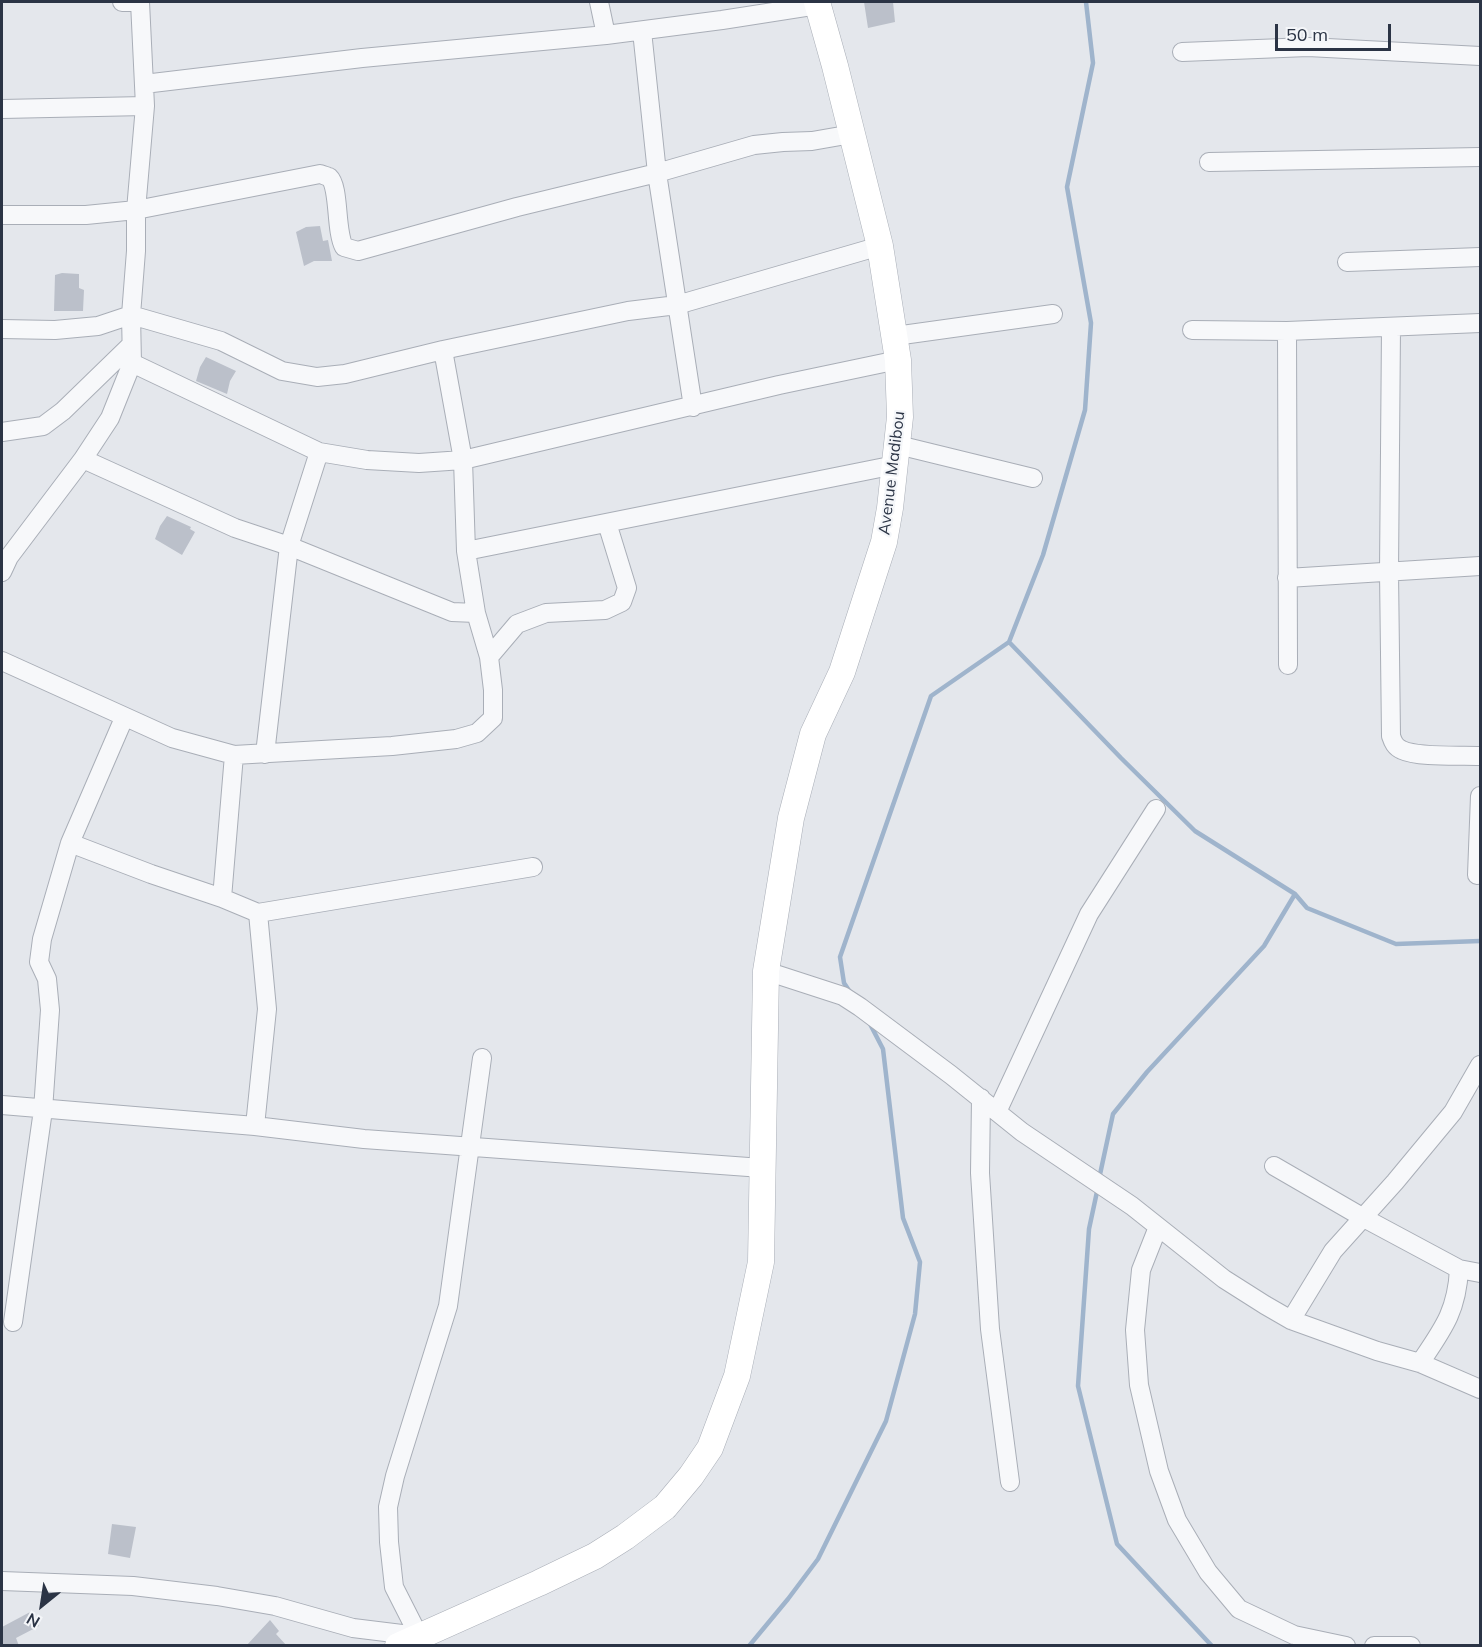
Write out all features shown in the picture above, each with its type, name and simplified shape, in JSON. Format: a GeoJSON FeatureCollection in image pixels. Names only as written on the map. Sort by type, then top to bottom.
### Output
{"type":"FeatureCollection","features":[{"type":"Feature","properties":{"kind":"street"},"geometry":{"type":"LineString","coordinates":[[2,572],[9,557],[83,459],[110,418],[132,354],[131,315],[144,84],[140,2],[122,2]]}},
{"type":"Feature","properties":{"kind":"street"},"geometry":{"type":"LineString","coordinates":[[599,2],[606,35]]}},
{"type":"Feature","properties":{"kind":"street"},"geometry":{"type":"LineString","coordinates":[[144,84],[362,58],[642,31],[817,3]]}},
{"type":"Feature","properties":{"kind":"street","name":"Avenue Madibou"},"geometry":{"type":"LineString","coordinates":[[413,1642],[595,1556],[665,1507],[692,1476],[710,1448],[737,1376],[761,1262],[766,971],[791,818],[813,734],[842,672],[884,542],[900,417],[896,348],[880,246],[817,3]]}},
{"type":"Feature","properties":{"kind":"street"},"geometry":{"type":"LineString","coordinates":[[642,31],[657,173],[693,407]]}},
{"type":"Feature","properties":{"kind":"street"},"geometry":{"type":"LineString","coordinates":[[1182,52],[1308,47],[1480,56]]}},
{"type":"Feature","properties":{"kind":"street"},"geometry":{"type":"LineString","coordinates":[[2,109],[144,106]]}},
{"type":"Feature","properties":{"kind":"street"},"geometry":{"type":"LineString","coordinates":[[2,215],[86,215],[136,210],[320,174],[329,177],[334,186],[339,238],[344,247],[358,251],[517,207],[657,173],[754,145],[783,141],[812,141],[852,134]]}},
{"type":"Feature","properties":{"kind":"street"},"geometry":{"type":"LineString","coordinates":[[1209,162],[1480,158]]}},
{"type":"Feature","properties":{"kind":"street"},"geometry":{"type":"LineString","coordinates":[[2,329],[55,330],[98,326],[131,315],[221,340],[282,371],[317,376],[345,374],[443,350],[628,311],[677,305],[880,246]]}},
{"type":"Feature","properties":{"kind":"street"},"geometry":{"type":"LineString","coordinates":[[1347,262],[1480,257]]}},
{"type":"Feature","properties":{"kind":"street"},"geometry":{"type":"LineString","coordinates":[[132,354],[319,452],[367,460],[418,463],[463,460],[693,407],[779,385],[896,348],[1053,314]]}},
{"type":"Feature","properties":{"kind":"street"},"geometry":{"type":"LineString","coordinates":[[1192,330],[1287,331],[1480,323]]}},
{"type":"Feature","properties":{"kind":"street"},"geometry":{"type":"LineString","coordinates":[[1390,328],[1390,736],[1395,746],[1414,753],[1480,756]]}},
{"type":"Feature","properties":{"kind":"street"},"geometry":{"type":"LineString","coordinates":[[1287,331],[1288,665]]}},
{"type":"Feature","properties":{"kind":"street"},"geometry":{"type":"LineString","coordinates":[[2,661],[172,738],[234,755],[392,746],[456,739],[477,732],[493,718],[494,690],[489,657],[476,613],[466,550],[463,460],[443,350]]}},
{"type":"Feature","properties":{"kind":"street"},"geometry":{"type":"LineString","coordinates":[[2,432],[43,426],[132,354]]}},
{"type":"Feature","properties":{"kind":"street"},"geometry":{"type":"LineString","coordinates":[[265,754],[288,546],[319,452]]}},
{"type":"Feature","properties":{"kind":"street"},"geometry":{"type":"LineString","coordinates":[[466,550],[607,523],[896,455],[1033,478]]}},
{"type":"Feature","properties":{"kind":"street"},"geometry":{"type":"LineString","coordinates":[[83,459],[236,528],[288,546],[452,612],[476,613]]}},
{"type":"Feature","properties":{"kind":"street"},"geometry":{"type":"LineString","coordinates":[[489,657],[518,624],[546,613],[605,610],[622,602],[627,588],[607,523]]}},
{"type":"Feature","properties":{"kind":"street"},"geometry":{"type":"LineString","coordinates":[[1287,578],[1480,566]]}},
{"type":"Feature","properties":{"kind":"street"},"geometry":{"type":"LineString","coordinates":[[13,1322],[43,1110],[50,1010],[47,979],[39,962],[42,939],[70,843],[124,718]]}},
{"type":"Feature","properties":{"kind":"street"},"geometry":{"type":"LineString","coordinates":[[222,898],[234,755]]}},
{"type":"Feature","properties":{"kind":"street"},"geometry":{"type":"LineString","coordinates":[[1477,875],[1480,796]]}},
{"type":"Feature","properties":{"kind":"street"},"geometry":{"type":"LineString","coordinates":[[997,1112],[1089,914],[1156,810]]}},
{"type":"Feature","properties":{"kind":"street"},"geometry":{"type":"LineString","coordinates":[[70,843],[258,913],[533,867]]}},
{"type":"Feature","properties":{"kind":"street"},"geometry":{"type":"LineString","coordinates":[[255,1126],[267,1009],[258,913]]}},
{"type":"Feature","properties":{"kind":"street"},"geometry":{"type":"LineString","coordinates":[[766,971],[843,996],[877,1019],[1022,1131],[1132,1206],[1224,1279],[1291,1320],[1377,1351],[1420,1363],[1480,1389]]}},
{"type":"Feature","properties":{"kind":"street"},"geometry":{"type":"LineString","coordinates":[[413,1642],[394,1587],[388,1507],[395,1476],[448,1306],[482,1058]]}},
{"type":"Feature","properties":{"kind":"street"},"geometry":{"type":"LineString","coordinates":[[1291,1320],[1333,1251],[1395,1182],[1453,1112],[1480,1065]]}},
{"type":"Feature","properties":{"kind":"street"},"geometry":{"type":"LineString","coordinates":[[981,1098],[980,1173],[990,1329],[1010,1482]]}},
{"type":"Feature","properties":{"kind":"street"},"geometry":{"type":"LineString","coordinates":[[2,1105],[255,1126],[364,1139],[762,1168]]}},
{"type":"Feature","properties":{"kind":"street"},"geometry":{"type":"LineString","coordinates":[[1275,1166],[1362,1217],[1459,1269],[1480,1273]]}},
{"type":"Feature","properties":{"kind":"street"},"geometry":{"type":"LineString","coordinates":[[1158,1227],[1141,1270],[1135,1330],[1139,1385],[1159,1471],[1177,1520],[1208,1572],[1239,1610],[1294,1635],[1346,1646]]}},
{"type":"Feature","properties":{"kind":"street"},"geometry":{"type":"LineString","coordinates":[[1420,1363],[1454,1308],[1459,1269]]}},
{"type":"Feature","properties":{"kind":"street"},"geometry":{"type":"LineString","coordinates":[[2,1581],[133,1587],[217,1596],[275,1606],[413,1642]]}},
{"type":"Feature","properties":{"kind":"street"},"geometry":{"type":"LineString","coordinates":[[1374,1646],[1411,1646]]}},
{"type":"Feature","properties":{"kind":"building"},"geometry":{"type":"Polygon","coordinates":[[[864,2],[893,2],[895,22],[868,28],[864,2]]]}},
{"type":"Feature","properties":{"kind":"building"},"geometry":{"type":"Polygon","coordinates":[[[320,226],[323,241],[328,240],[332,261],[314,261],[304,266],[296,232],[306,227],[320,226]]]}},
{"type":"Feature","properties":{"kind":"building"},"geometry":{"type":"Polygon","coordinates":[[[79,274],[79,288],[84,290],[83,311],[54,311],[55,275],[79,274]]]}},
{"type":"Feature","properties":{"kind":"building"},"geometry":{"type":"Polygon","coordinates":[[[206,357],[236,371],[230,381],[227,394],[196,381],[206,357]]]}},
{"type":"Feature","properties":{"kind":"building"},"geometry":{"type":"Polygon","coordinates":[[[167,516],[191,527],[190,529],[195,532],[182,555],[155,539],[167,516]]]}},
{"type":"Feature","properties":{"kind":"building"},"geometry":{"type":"Polygon","coordinates":[[[112,1524],[136,1527],[130,1558],[108,1554],[112,1524]]]}},
{"type":"Feature","properties":{"kind":"building"},"geometry":{"type":"Polygon","coordinates":[[[32,1611],[39,1626],[16,1638],[19,1646],[2,1646],[2,1627],[32,1611]]]}},
{"type":"Feature","properties":{"kind":"building"},"geometry":{"type":"Polygon","coordinates":[[[270,1620],[279,1631],[276,1634],[287,1646],[246,1646],[270,1620]]]}},
{"type":"Feature","properties":{"kind":"waterway"},"geometry":{"type":"LineString","coordinates":[[850,992],[844,983],[840,957],[931,696],[1009,642],[1043,555],[1085,410],[1091,323],[1067,187],[1093,63],[1086,2]]}},
{"type":"Feature","properties":{"kind":"waterway"},"geometry":{"type":"LineString","coordinates":[[1009,642],[1195,831],[1295,894],[1264,946],[1147,1072],[1113,1114],[1099,1179]]}},
{"type":"Feature","properties":{"kind":"waterway"},"geometry":{"type":"LineString","coordinates":[[1295,894],[1307,908],[1396,944],[1480,941]]}},
{"type":"Feature","properties":{"kind":"waterway"},"geometry":{"type":"LineString","coordinates":[[749,1646],[818,1559],[886,1421],[915,1314],[920,1262],[903,1218],[883,1049],[869,1022]]}},
{"type":"Feature","properties":{"kind":"waterway"},"geometry":{"type":"LineString","coordinates":[[1098,1187],[1089,1229],[1078,1386],[1117,1544],[1212,1646]]}}]}
